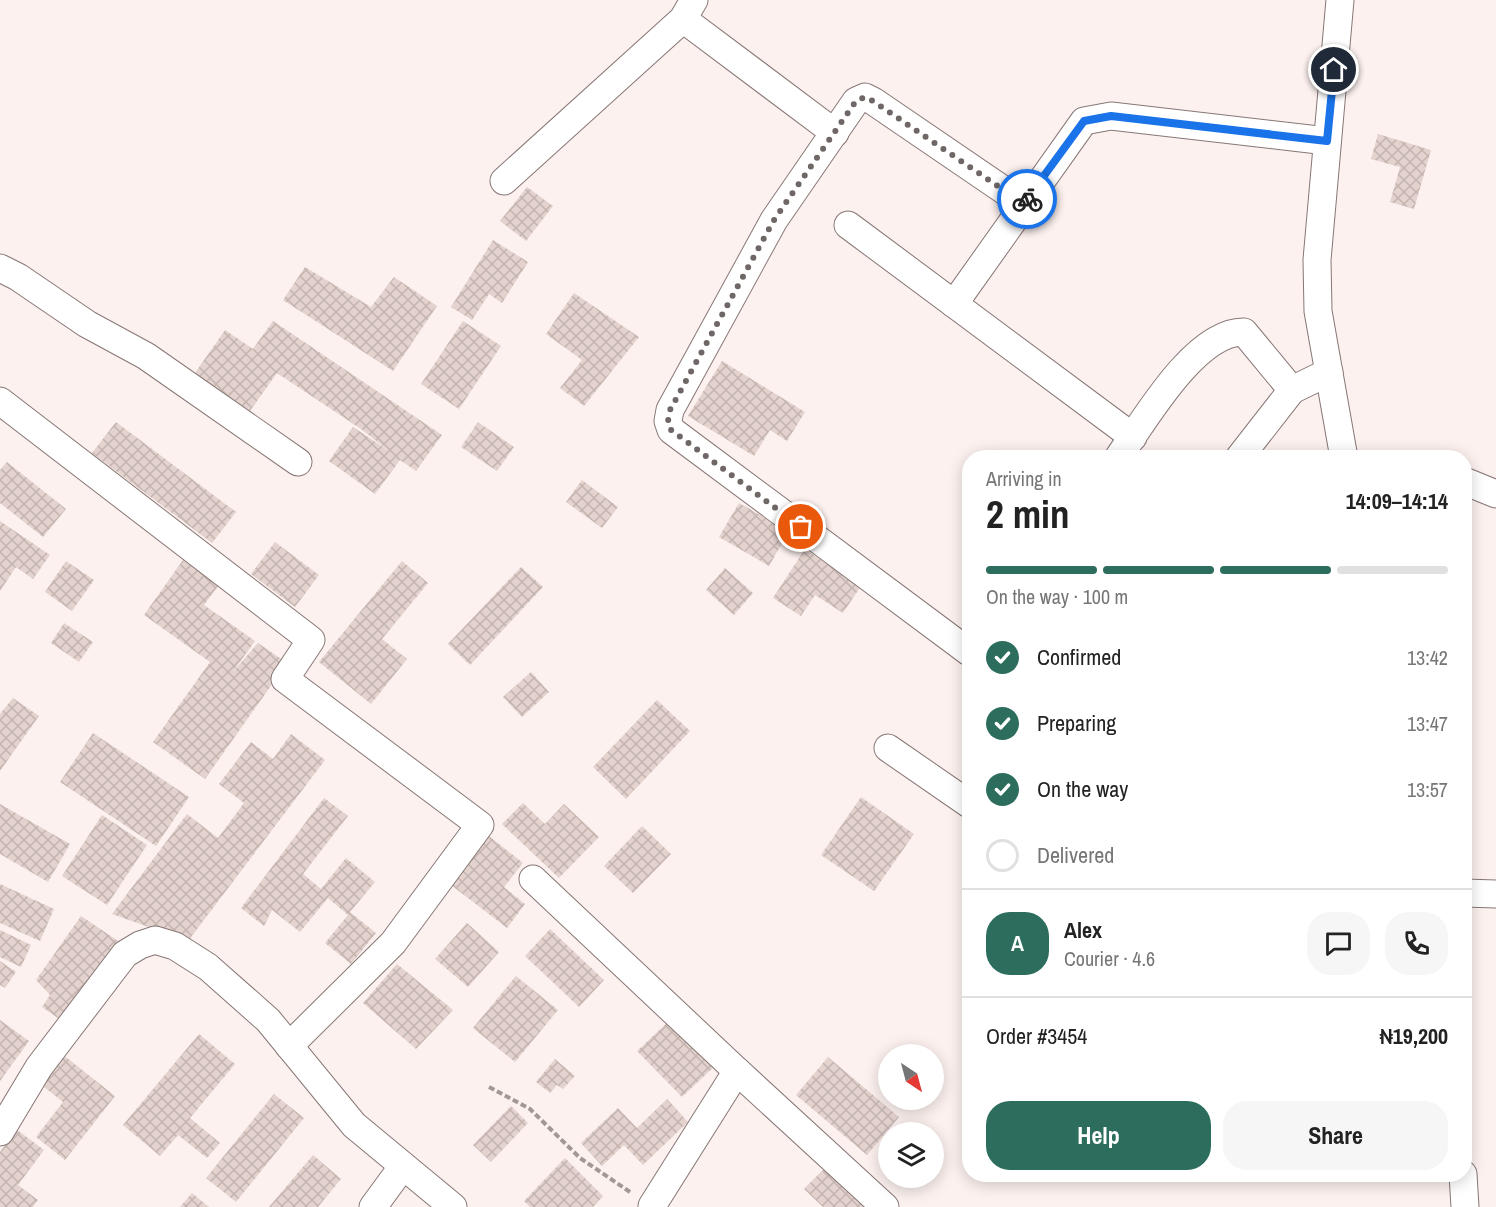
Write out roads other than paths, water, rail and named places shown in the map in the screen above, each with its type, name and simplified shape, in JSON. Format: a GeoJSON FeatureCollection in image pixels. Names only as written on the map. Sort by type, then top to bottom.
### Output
{"type":"FeatureCollection","features":[{"type":"Feature","properties":{"kind":"street"},"geometry":{"type":"LineString","coordinates":[[1340,0],[1317,260],[1318,311],[1343,450]]}},
{"type":"Feature","properties":{"kind":"street"},"geometry":{"type":"LineString","coordinates":[[504,181],[689,10],[835,133]]}},
{"type":"Feature","properties":{"kind":"street"},"geometry":{"type":"LineString","coordinates":[[962,647],[671,430],[668,421],[670,410],[774,220],[856,101],[865,97],[873,101],[1024,204]]}},
{"type":"Feature","properties":{"kind":"street"},"geometry":{"type":"LineString","coordinates":[[954,304],[1084,121],[1111,116],[1327,141]]}},
{"type":"Feature","properties":{"kind":"street"},"geometry":{"type":"LineString","coordinates":[[848,225],[954,304],[1125,447],[1184,366],[1220,337],[1232,332],[1244,332],[1292,390]]}},
{"type":"Feature","properties":{"kind":"street"},"geometry":{"type":"LineString","coordinates":[[0,268],[18,277],[87,324],[146,356],[298,462]]}},
{"type":"Feature","properties":{"kind":"street"},"geometry":{"type":"LineString","coordinates":[[1245,450],[1292,390],[1329,372]]}},
{"type":"Feature","properties":{"kind":"street"},"geometry":{"type":"LineString","coordinates":[[0,401],[310,640],[285,679],[480,825],[393,943],[289,1046]]}},
{"type":"Feature","properties":{"kind":"street"},"geometry":{"type":"LineString","coordinates":[[1472,484],[1496,494]]}},
{"type":"Feature","properties":{"kind":"street"},"geometry":{"type":"LineString","coordinates":[[888,748],[962,799]]}},
{"type":"Feature","properties":{"kind":"street"},"geometry":{"type":"LineString","coordinates":[[533,879],[885,1207]]}},
{"type":"Feature","properties":{"kind":"street"},"geometry":{"type":"LineString","coordinates":[[1472,893],[1496,894]]}},
{"type":"Feature","properties":{"kind":"street"},"geometry":{"type":"LineString","coordinates":[[0,1132],[39,1067],[125,954],[140,945],[155,940],[175,946],[207,968],[268,1020],[354,1125],[453,1207]]}},
{"type":"Feature","properties":{"kind":"street"},"geometry":{"type":"LineString","coordinates":[[652,1206],[737,1071]]}},
{"type":"Feature","properties":{"kind":"street"},"geometry":{"type":"LineString","coordinates":[[373,1207],[403,1166]]}},
{"type":"Feature","properties":{"kind":"street"},"geometry":{"type":"LineString","coordinates":[[1463,1182],[1465,1207]]}}]}
